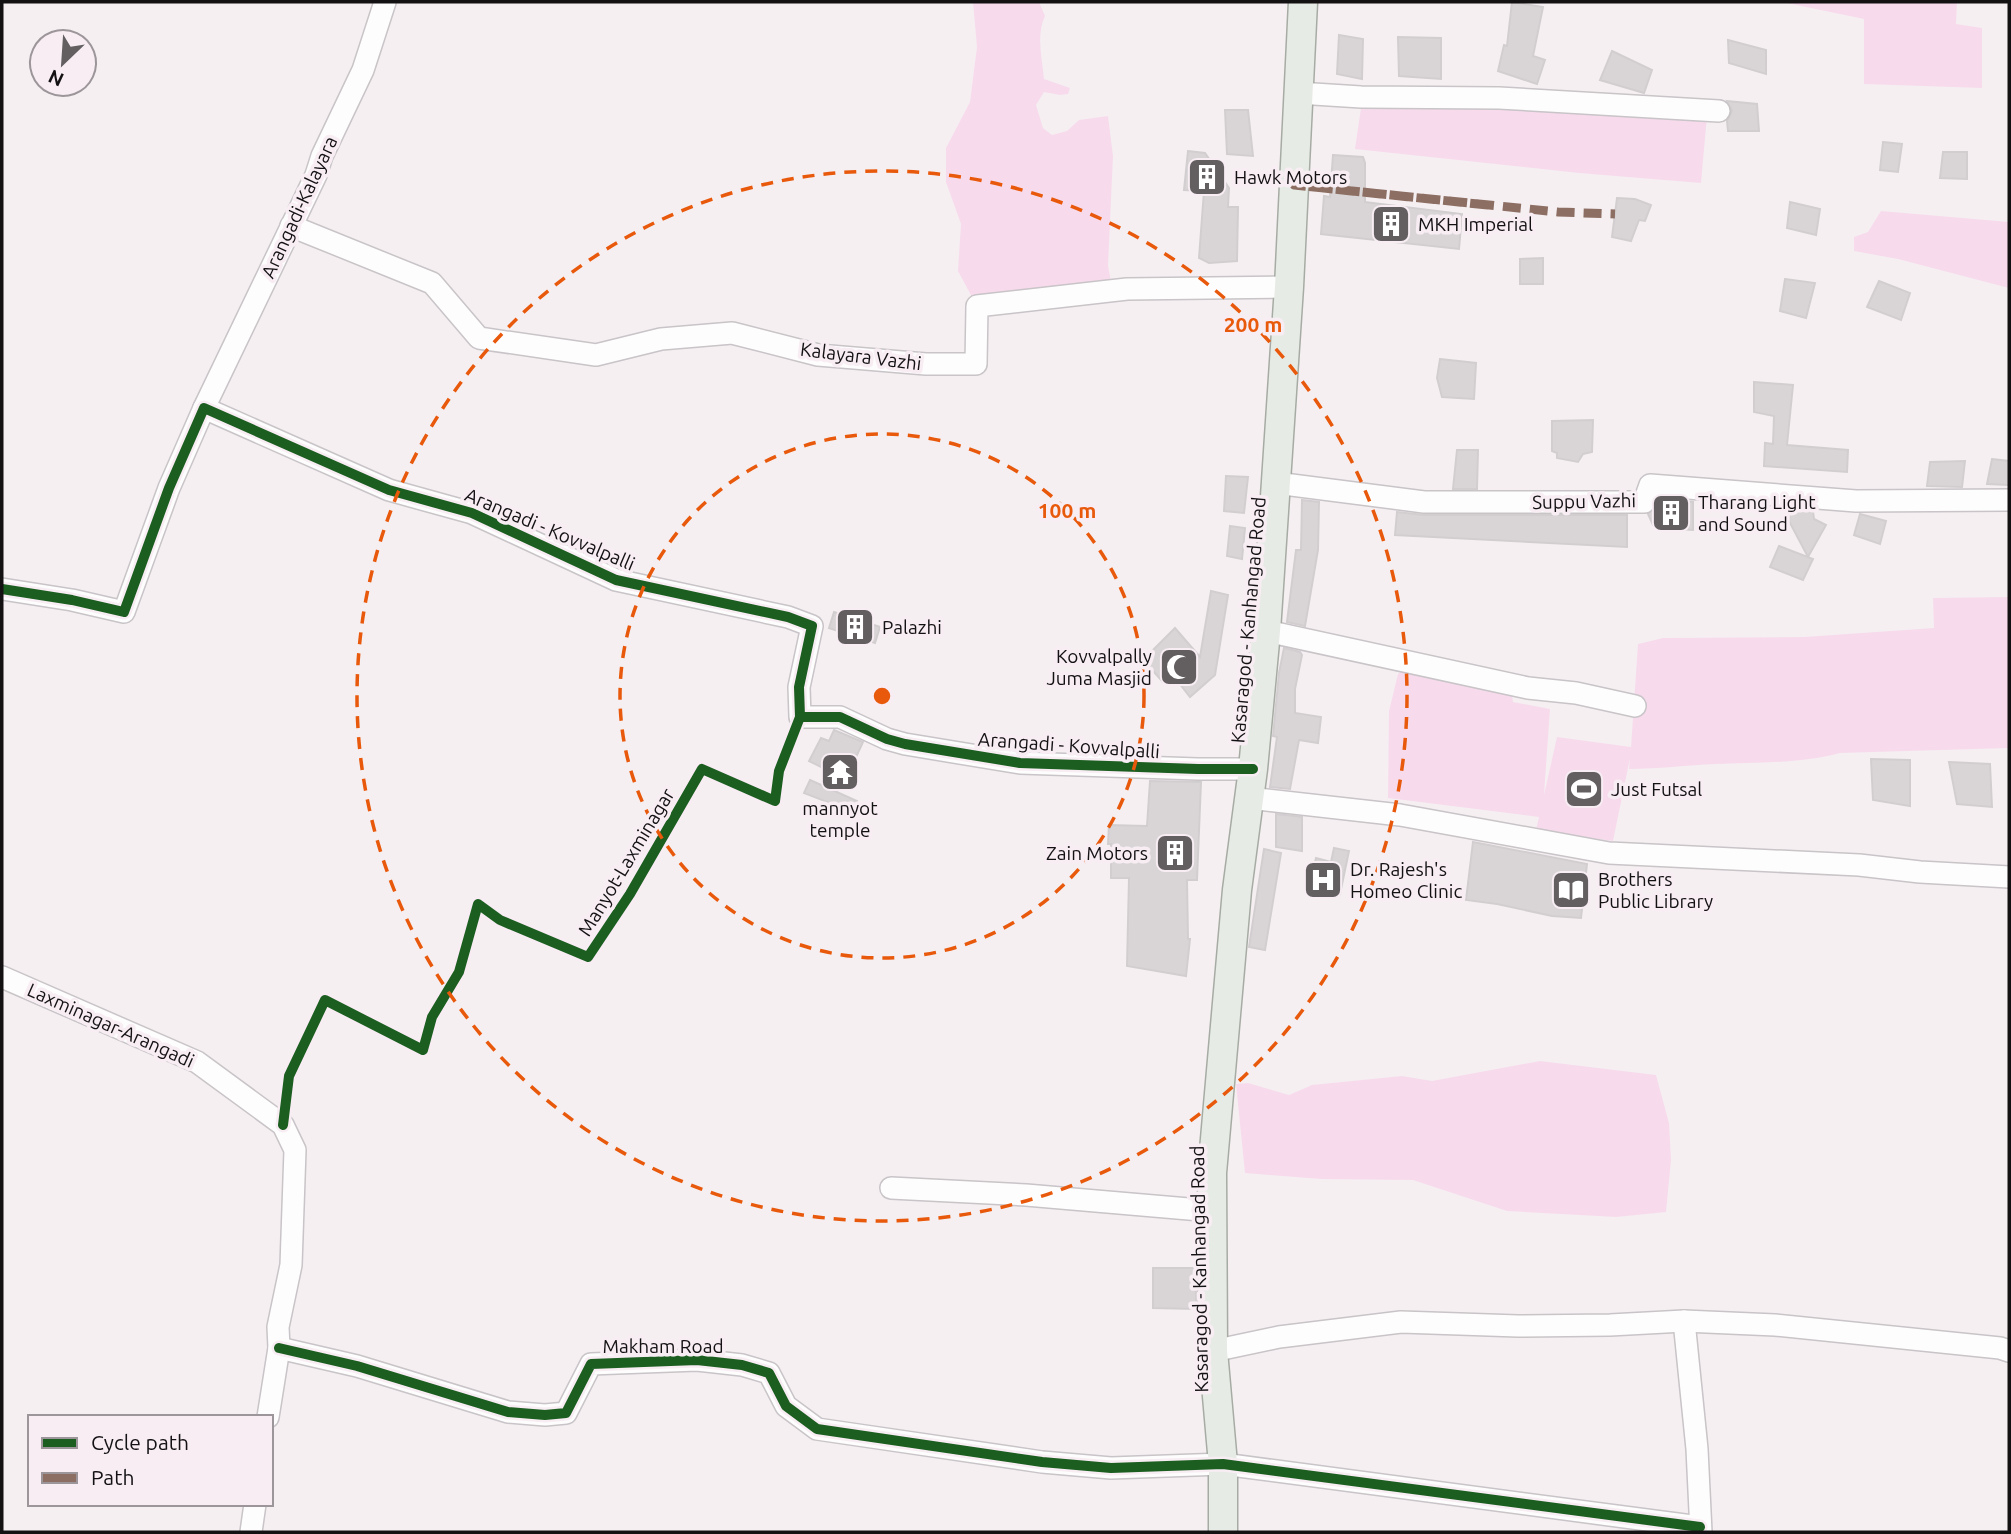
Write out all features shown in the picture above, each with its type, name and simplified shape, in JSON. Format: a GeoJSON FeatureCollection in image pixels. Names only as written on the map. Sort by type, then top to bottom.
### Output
{"type":"FeatureCollection","features":[{"type":"Feature","properties":{"kind":"main road","name":"Kasaragod - Kanhangad Road"},"geometry":{"type":"LineString","coordinates":[[1223,1532],[1223,1464],[1213,1351],[1212,1173],[1237,890],[1253,769],[1266,631],[1289,287],[1303,2]]}},
{"type":"Feature","properties":{"kind":"street","name":"Arangadi-Kalayara"},"geometry":{"type":"LineString","coordinates":[[204,408],[363,70],[386,2]]}},
{"type":"Feature","properties":{"kind":"street"},"geometry":{"type":"LineString","coordinates":[[1298,93],[1361,97],[1499,98],[1718,111]]}},
{"type":"Feature","properties":{"kind":"street","name":"Kalayara Vazhi"},"geometry":{"type":"LineString","coordinates":[[291,226],[432,284],[480,338],[596,355],[661,339],[732,333],[818,355],[926,364],[976,364],[977,306],[1127,289],[1289,287]]}},
{"type":"Feature","properties":{"kind":"street"},"geometry":{"type":"LineString","coordinates":[[2,589],[72,600],[124,612],[169,488],[204,408]]}},
{"type":"Feature","properties":{"kind":"street","name":"Arangadi - Kovvalpalli"},"geometry":{"type":"LineString","coordinates":[[204,408],[389,490],[472,513],[616,580],[788,617],[812,625],[799,687],[800,717],[841,717],[887,739],[905,744],[1020,763],[1253,769]]}},
{"type":"Feature","properties":{"kind":"street","name":"Suppu Vazhi"},"geometry":{"type":"LineString","coordinates":[[1276,483],[1424,502],[1644,502],[1650,485],[1856,501],[2009,500]]}},
{"type":"Feature","properties":{"kind":"street"},"geometry":{"type":"LineString","coordinates":[[1266,631],[1528,688],[1576,693],[1635,706]]}},
{"type":"Feature","properties":{"kind":"street"},"geometry":{"type":"LineString","coordinates":[[1249,797],[1400,815],[1609,853],[1859,865],[1920,872],[2009,877]]}},
{"type":"Feature","properties":{"kind":"street","name":"Laxminagar-Arangadi"},"geometry":{"type":"LineString","coordinates":[[2,977],[197,1062],[283,1125],[295,1150],[291,1265],[278,1327],[279,1348],[268,1415]]}},
{"type":"Feature","properties":{"kind":"street"},"geometry":{"type":"LineString","coordinates":[[891,1188],[1026,1195],[1212,1212]]}},
{"type":"Feature","properties":{"kind":"street"},"geometry":{"type":"LineString","coordinates":[[1223,1464],[1700,1529],[1697,1449],[1684,1321]]}},
{"type":"Feature","properties":{"kind":"street"},"geometry":{"type":"LineString","coordinates":[[1213,1351],[1279,1337],[1401,1322],[1518,1326],[1684,1321],[1775,1325],[2009,1351]]}},
{"type":"Feature","properties":{"kind":"street","name":"Makham Road"},"geometry":{"type":"LineString","coordinates":[[279,1348],[357,1366],[508,1412],[545,1415],[566,1413],[591,1364],[697,1360],[731,1364],[769,1373],[786,1406],[817,1429],[1111,1468],[1223,1464]]}},
{"type":"Feature","properties":{"kind":"street"},"geometry":{"type":"LineString","coordinates":[[251,1532],[255,1506]]}},
{"type":"Feature","properties":{"kind":"shaded area"},"geometry":{"type":"Polygon","coordinates":[[[973,2],[1039,2],[1045,16],[1040,39],[1044,79],[1070,88],[1068,94],[1044,92],[1036,105],[1043,128],[1052,135],[1067,131],[1079,120],[1108,116],[1113,156],[1108,266],[1111,282],[972,297],[958,271],[961,224],[946,182],[946,148],[970,102],[977,47],[973,2]]]}},
{"type":"Feature","properties":{"kind":"shaded area"},"geometry":{"type":"Polygon","coordinates":[[[1782,2],[1957,2],[1956,24],[1982,28],[1982,88],[1864,84],[1864,19],[1782,2]]]}},
{"type":"Feature","properties":{"kind":"shaded area"},"geometry":{"type":"Polygon","coordinates":[[[1362,101],[1707,116],[1701,183],[1355,149],[1362,101]]]}},
{"type":"Feature","properties":{"kind":"shaded area"},"geometry":{"type":"Polygon","coordinates":[[[1881,211],[2009,222],[2009,288],[1898,259],[1854,251],[1854,237],[1868,232],[1881,211]]]}},
{"type":"Feature","properties":{"kind":"shaded area"},"geometry":{"type":"Polygon","coordinates":[[[2009,597],[2009,748],[1840,753],[1794,761],[1640,769],[1629,769],[1630,758],[1613,841],[1536,830],[1539,817],[1388,798],[1389,711],[1398,674],[1409,667],[1511,689],[1513,702],[1550,709],[1544,795],[1557,737],[1631,747],[1638,644],[1663,638],[1804,637],[1934,628],[1933,598],[2009,597]]]}},
{"type":"Feature","properties":{"kind":"shaded area"},"geometry":{"type":"Polygon","coordinates":[[[1540,1061],[1656,1075],[1669,1123],[1671,1160],[1666,1212],[1616,1217],[1507,1211],[1413,1180],[1321,1179],[1245,1173],[1236,1084],[1248,1083],[1289,1095],[1312,1085],[1402,1076],[1432,1081],[1540,1061]]]}},
{"type":"Feature","properties":{"kind":"building"},"geometry":{"type":"Polygon","coordinates":[[[1512,2],[1543,7],[1533,56],[1545,60],[1537,84],[1498,71],[1504,45],[1507,46],[1512,2]]]}},
{"type":"Feature","properties":{"kind":"building"},"geometry":{"type":"Polygon","coordinates":[[[1339,35],[1363,39],[1362,79],[1337,74],[1339,35]]]}},
{"type":"Feature","properties":{"kind":"building"},"geometry":{"type":"Polygon","coordinates":[[[1398,37],[1441,38],[1441,79],[1399,76],[1398,37]]]}},
{"type":"Feature","properties":{"kind":"building"},"geometry":{"type":"Polygon","coordinates":[[[1728,40],[1766,50],[1766,74],[1729,63],[1728,40]]]}},
{"type":"Feature","properties":{"kind":"building"},"geometry":{"type":"Polygon","coordinates":[[[1612,51],[1652,70],[1644,93],[1600,80],[1612,51]]]}},
{"type":"Feature","properties":{"kind":"building"},"geometry":{"type":"Polygon","coordinates":[[[1727,101],[1757,104],[1759,131],[1728,131],[1727,121],[1732,111],[1727,101]]]}},
{"type":"Feature","properties":{"kind":"building"},"geometry":{"type":"Polygon","coordinates":[[[1225,110],[1248,110],[1253,156],[1227,154],[1225,110]]]}},
{"type":"Feature","properties":{"kind":"building"},"geometry":{"type":"Polygon","coordinates":[[[1883,142],[1902,144],[1898,172],[1880,170],[1883,142]]]}},
{"type":"Feature","properties":{"kind":"building"},"geometry":{"type":"Polygon","coordinates":[[[1188,151],[1205,153],[1229,188],[1228,207],[1238,207],[1237,261],[1209,263],[1199,258],[1204,191],[1184,190],[1188,151]]]}},
{"type":"Feature","properties":{"kind":"building"},"geometry":{"type":"Polygon","coordinates":[[[1943,152],[1967,152],[1967,179],[1940,178],[1943,152]]]}},
{"type":"Feature","properties":{"kind":"building","name":"MKH Imperial"},"geometry":{"type":"Polygon","coordinates":[[[1333,155],[1363,157],[1365,202],[1462,214],[1459,249],[1321,234],[1324,196],[1330,197],[1333,155]]]}},
{"type":"Feature","properties":{"kind":"building"},"geometry":{"type":"Polygon","coordinates":[[[1617,198],[1635,199],[1651,205],[1645,221],[1639,220],[1631,241],[1612,237],[1617,198]]]}},
{"type":"Feature","properties":{"kind":"building"},"geometry":{"type":"Polygon","coordinates":[[[1790,202],[1820,209],[1816,235],[1787,228],[1790,202]]]}},
{"type":"Feature","properties":{"kind":"building"},"geometry":{"type":"Polygon","coordinates":[[[1543,258],[1543,284],[1520,284],[1520,259],[1543,258]]]}},
{"type":"Feature","properties":{"kind":"building"},"geometry":{"type":"Polygon","coordinates":[[[1785,279],[1815,283],[1806,318],[1780,311],[1785,279]]]}},
{"type":"Feature","properties":{"kind":"building"},"geometry":{"type":"Polygon","coordinates":[[[1879,281],[1910,293],[1901,320],[1867,307],[1879,281]]]}},
{"type":"Feature","properties":{"kind":"building"},"geometry":{"type":"Polygon","coordinates":[[[1440,359],[1476,363],[1474,399],[1442,397],[1437,378],[1440,359]]]}},
{"type":"Feature","properties":{"kind":"building"},"geometry":{"type":"Polygon","coordinates":[[[1754,382],[1793,385],[1787,445],[1848,450],[1847,472],[1764,466],[1765,443],[1773,444],[1774,416],[1754,412],[1754,382]]]}},
{"type":"Feature","properties":{"kind":"building"},"geometry":{"type":"Polygon","coordinates":[[[1593,420],[1592,452],[1583,454],[1578,462],[1557,458],[1557,453],[1552,451],[1552,421],[1593,420]]]}},
{"type":"Feature","properties":{"kind":"building"},"geometry":{"type":"Polygon","coordinates":[[[1457,450],[1478,450],[1477,489],[1453,489],[1457,450]]]}},
{"type":"Feature","properties":{"kind":"building"},"geometry":{"type":"Polygon","coordinates":[[[1992,459],[2009,461],[2009,485],[1987,484],[1992,459]]]}},
{"type":"Feature","properties":{"kind":"building"},"geometry":{"type":"Polygon","coordinates":[[[1965,461],[1962,487],[1927,486],[1930,462],[1965,461]]]}},
{"type":"Feature","properties":{"kind":"building"},"geometry":{"type":"Polygon","coordinates":[[[1226,476],[1248,477],[1244,513],[1224,511],[1226,476]]]}},
{"type":"Feature","properties":{"kind":"building","name":"Tharang Light and Sound"},"geometry":{"type":"Polygon","coordinates":[[[1659,499],[1693,502],[1693,530],[1653,525],[1648,514],[1656,507],[1659,499]]]}},
{"type":"Feature","properties":{"kind":"building"},"geometry":{"type":"Polygon","coordinates":[[[1302,500],[1319,502],[1318,550],[1305,626],[1287,622],[1296,550],[1301,550],[1302,500]]]}},
{"type":"Feature","properties":{"kind":"building"},"geometry":{"type":"Polygon","coordinates":[[[1791,509],[1813,511],[1814,519],[1826,525],[1808,557],[1789,521],[1791,509]]]}},
{"type":"Feature","properties":{"kind":"building"},"geometry":{"type":"Polygon","coordinates":[[[1397,512],[1424,515],[1627,515],[1627,547],[1395,535],[1397,512]]]}},
{"type":"Feature","properties":{"kind":"building"},"geometry":{"type":"Polygon","coordinates":[[[1860,514],[1886,521],[1880,544],[1854,535],[1860,514]]]}},
{"type":"Feature","properties":{"kind":"building"},"geometry":{"type":"Polygon","coordinates":[[[1230,526],[1245,528],[1242,559],[1227,556],[1230,526]]]}},
{"type":"Feature","properties":{"kind":"building"},"geometry":{"type":"Polygon","coordinates":[[[1779,546],[1813,559],[1803,580],[1770,567],[1779,546]]]}},
{"type":"Feature","properties":{"kind":"building","name":"Kovvalpally Juma Masjid"},"geometry":{"type":"Polygon","coordinates":[[[1211,591],[1228,595],[1215,675],[1190,697],[1172,674],[1163,682],[1143,660],[1175,628],[1200,657],[1211,591]]]}},
{"type":"Feature","properties":{"kind":"building","name":"Palazhi"},"geometry":{"type":"Polygon","coordinates":[[[834,612],[880,627],[875,643],[829,628],[834,612]]]}},
{"type":"Feature","properties":{"kind":"building"},"geometry":{"type":"Polygon","coordinates":[[[1284,648],[1302,655],[1295,689],[1295,713],[1321,717],[1318,743],[1299,740],[1290,789],[1270,787],[1277,737],[1273,736],[1279,673],[1284,648]]]}},
{"type":"Feature","properties":{"kind":"building"},"geometry":{"type":"Polygon","coordinates":[[[834,730],[863,742],[851,768],[828,757],[823,768],[809,761],[821,738],[829,741],[834,730]]]}},
{"type":"Feature","properties":{"kind":"building"},"geometry":{"type":"Polygon","coordinates":[[[1871,759],[1910,760],[1910,806],[1873,800],[1871,759]]]}},
{"type":"Feature","properties":{"kind":"building"},"geometry":{"type":"Polygon","coordinates":[[[1949,762],[1990,764],[1992,807],[1957,804],[1949,762]]]}},
{"type":"Feature","properties":{"kind":"building"},"geometry":{"type":"Polygon","coordinates":[[[810,780],[857,801],[853,812],[804,793],[810,780]]]}},
{"type":"Feature","properties":{"kind":"building"},"geometry":{"type":"Polygon","coordinates":[[[1150,781],[1201,782],[1197,880],[1187,880],[1190,939],[1186,976],[1127,966],[1129,878],[1111,878],[1109,825],[1147,826],[1150,781]]]}},
{"type":"Feature","properties":{"kind":"building"},"geometry":{"type":"Polygon","coordinates":[[[1276,814],[1302,817],[1302,851],[1276,847],[1276,814]]]}},
{"type":"Feature","properties":{"kind":"building"},"geometry":{"type":"Polygon","coordinates":[[[1473,842],[1587,864],[1581,918],[1552,916],[1466,900],[1473,842]]]}},
{"type":"Feature","properties":{"kind":"building"},"geometry":{"type":"Polygon","coordinates":[[[1334,848],[1349,851],[1340,894],[1309,887],[1316,858],[1331,862],[1334,848]]]}},
{"type":"Feature","properties":{"kind":"building"},"geometry":{"type":"Polygon","coordinates":[[[1264,849],[1281,853],[1265,950],[1249,947],[1264,849]]]}},
{"type":"Feature","properties":{"kind":"building"},"geometry":{"type":"Polygon","coordinates":[[[1153,1268],[1196,1268],[1196,1309],[1153,1308],[1153,1268]]]}},
{"type":"Feature","properties":{"kind":"marked path"},"geometry":{"type":"LineString","coordinates":[[1488,205],[1294,185],[1558,212],[1615,214]]}},
{"type":"Feature","properties":{"kind":"cycle path"},"geometry":{"type":"LineString","coordinates":[[2,589],[72,600],[124,612],[169,488],[204,408],[389,490],[472,513],[616,580],[788,617],[812,626],[799,687],[800,717],[840,717],[887,739],[905,744],[1020,763],[1253,769]]}},
{"type":"Feature","properties":{"kind":"cycle path","name":"Manyot-Laxminagar"},"geometry":{"type":"LineString","coordinates":[[283,1125],[289,1076],[325,1000],[423,1050],[432,1017],[459,972],[478,904],[500,920],[588,957],[630,894],[702,769],[775,801],[779,771],[800,717]]}},
{"type":"Feature","properties":{"kind":"cycle path"},"geometry":{"type":"LineString","coordinates":[[279,1348],[357,1366],[508,1412],[545,1415],[566,1413],[591,1364],[697,1360],[742,1365],[769,1373],[786,1406],[817,1429],[1042,1462],[1111,1468],[1223,1464],[1700,1527]]}},
{"type":"Feature","properties":{"kind":"place","name":"Hawk Motors"},"geometry":{"type":"Point","coordinates":[1207,177]}},
{"type":"Feature","properties":{"kind":"place","name":"MKH Imperial"},"geometry":{"type":"Point","coordinates":[1391,224]}},
{"type":"Feature","properties":{"kind":"place","name":"Tharang Light and Sound"},"geometry":{"type":"Point","coordinates":[1671,513]}},
{"type":"Feature","properties":{"kind":"place","name":"Palazhi"},"geometry":{"type":"Point","coordinates":[855,627]}},
{"type":"Feature","properties":{"kind":"place","name":"Kovvalpally Juma Masjid"},"geometry":{"type":"Point","coordinates":[1179,667]}},
{"type":"Feature","properties":{"kind":"place","name":"mannyot temple"},"geometry":{"type":"Point","coordinates":[840,772]}},
{"type":"Feature","properties":{"kind":"place","name":"Just Futsal"},"geometry":{"type":"Point","coordinates":[1584,789]}},
{"type":"Feature","properties":{"kind":"place","name":"Zain Motors"},"geometry":{"type":"Point","coordinates":[1175,853]}},
{"type":"Feature","properties":{"kind":"place","name":"Dr. Rajesh's Homeo Clinic"},"geometry":{"type":"Point","coordinates":[1323,880]}},
{"type":"Feature","properties":{"kind":"place","name":"Brothers Public Library"},"geometry":{"type":"Point","coordinates":[1571,890]}}]}
